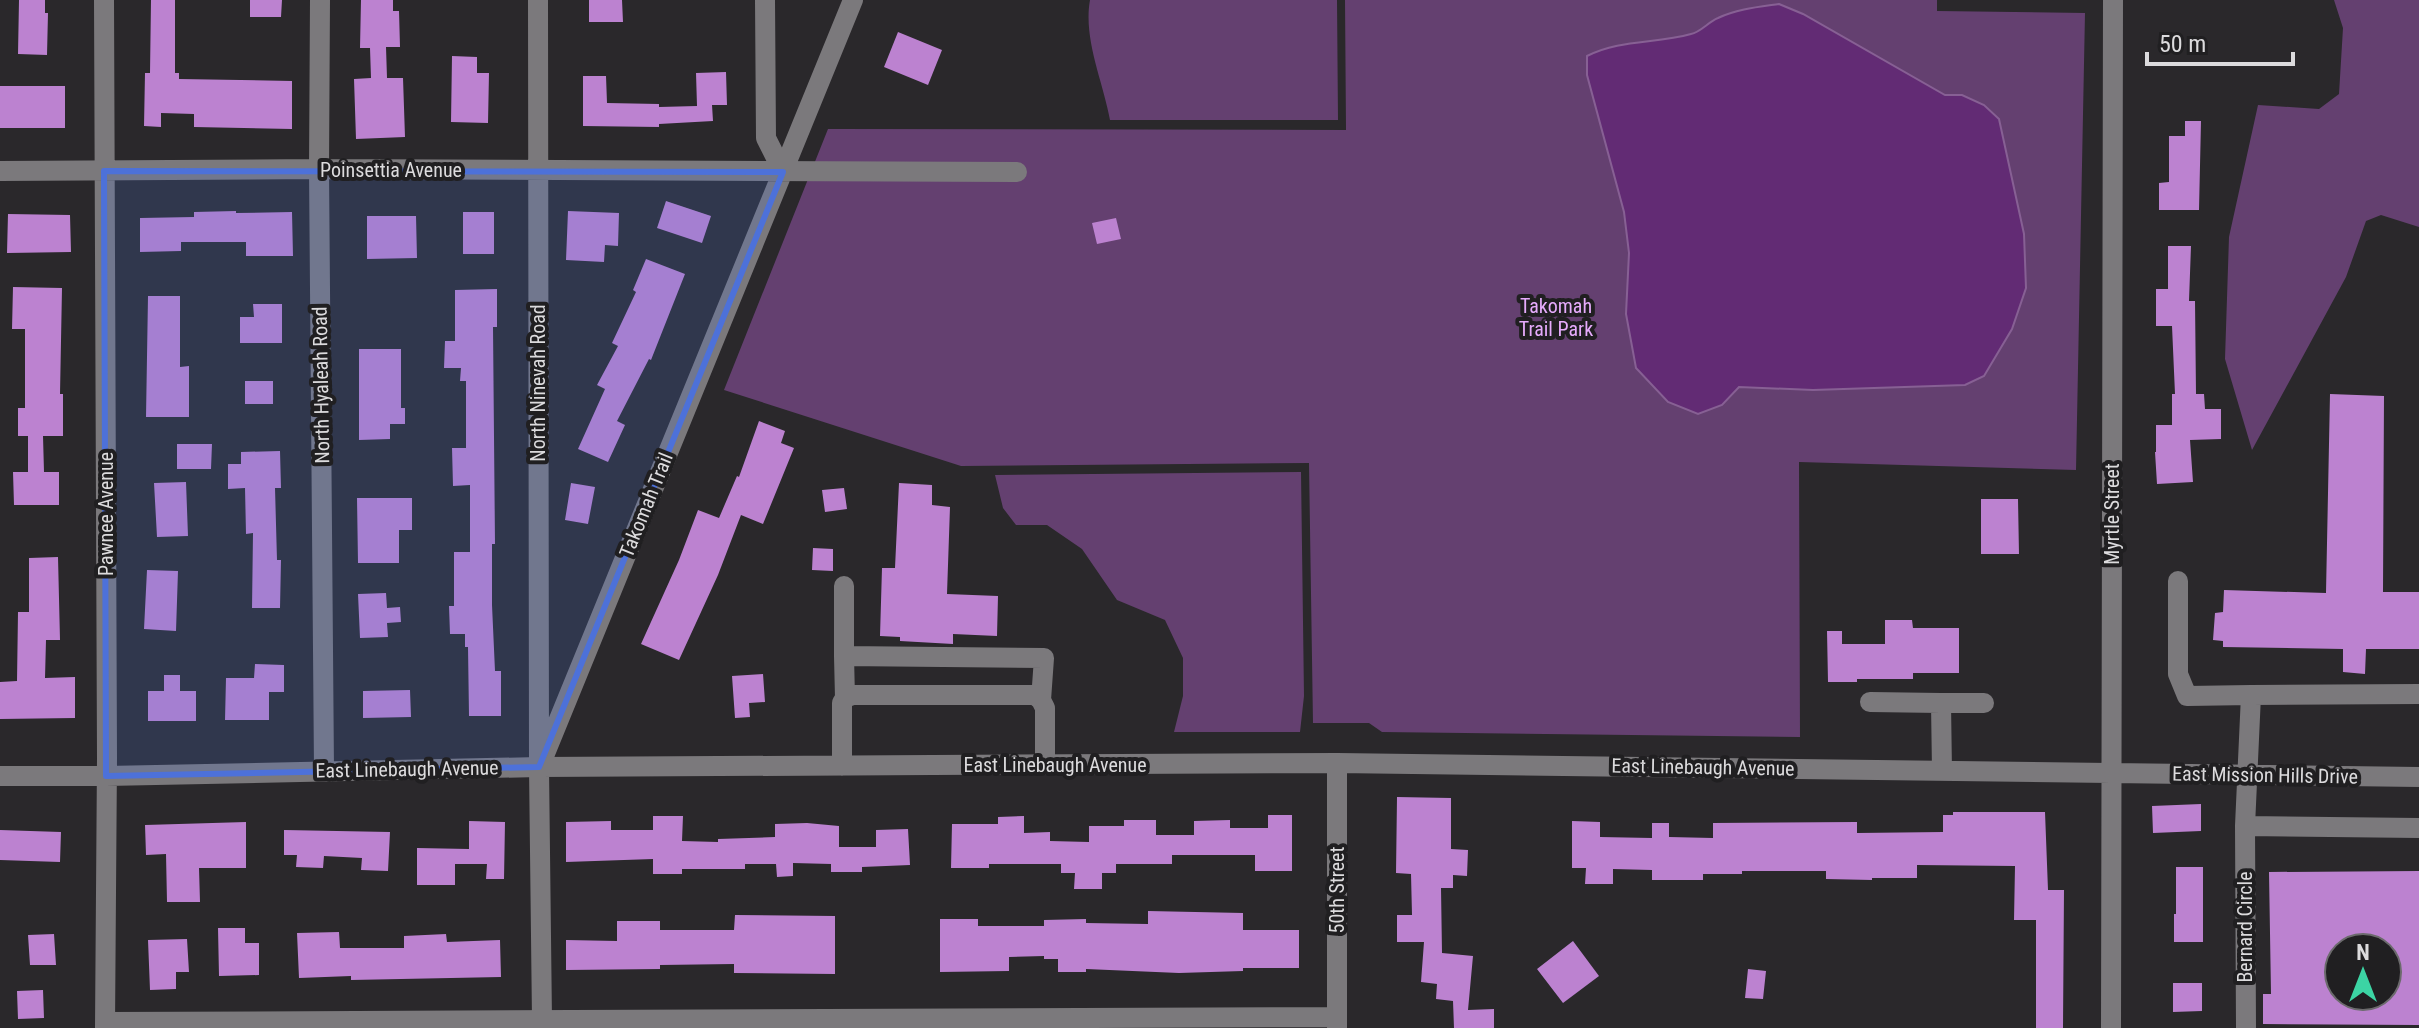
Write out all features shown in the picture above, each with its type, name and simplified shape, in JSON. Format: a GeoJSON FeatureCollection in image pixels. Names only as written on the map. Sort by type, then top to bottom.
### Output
{"type":"FeatureCollection","features":[{"type":"Feature","properties":{"kind":"street","name":"Pawnee Avenue"},"geometry":{"type":"LineString","coordinates":[[104,0],[106,1025]]}},
{"type":"Feature","properties":{"kind":"street","name":"North Hyaleah Road"},"geometry":{"type":"LineString","coordinates":[[320,0],[324,770]]}},
{"type":"Feature","properties":{"kind":"street","name":"North Ninevah Road"},"geometry":{"type":"LineString","coordinates":[[538,0],[539,767]]}},
{"type":"Feature","properties":{"kind":"street"},"geometry":{"type":"LineString","coordinates":[[765,0],[766,138],[783,172]]}},
{"type":"Feature","properties":{"kind":"street","name":"Takomah Trail"},"geometry":{"type":"LineString","coordinates":[[539,1024],[539,767],[853,0]]}},
{"type":"Feature","properties":{"kind":"street","name":"Myrtle Street"},"geometry":{"type":"LineString","coordinates":[[2111,1028],[2113,0]]}},
{"type":"Feature","properties":{"kind":"street","name":"Poinsettia Avenue"},"geometry":{"type":"LineString","coordinates":[[0,171],[1017,172]]}},
{"type":"Feature","properties":{"kind":"street"},"geometry":{"type":"LineString","coordinates":[[2178,581],[2178,674],[2187,696],[2419,694]]}},
{"type":"Feature","properties":{"kind":"street"},"geometry":{"type":"LineString","coordinates":[[842,766],[844,586]]}},
{"type":"Feature","properties":{"kind":"street"},"geometry":{"type":"LineString","coordinates":[[844,656],[1044,658],[1041,700]]}},
{"type":"Feature","properties":{"kind":"street"},"geometry":{"type":"LineString","coordinates":[[845,698],[853,695],[1035,695],[1045,708],[1045,765]]}},
{"type":"Feature","properties":{"kind":"street","name":"Bernard Circle"},"geometry":{"type":"LineString","coordinates":[[2246,1028],[2245,826],[2251,695]]}},
{"type":"Feature","properties":{"kind":"street"},"geometry":{"type":"LineString","coordinates":[[1870,702],[1984,703]]}},
{"type":"Feature","properties":{"kind":"street"},"geometry":{"type":"LineString","coordinates":[[1941,703],[1942,771]]}},
{"type":"Feature","properties":{"kind":"street","name":"East Linebaugh Avenue"},"geometry":{"type":"LineString","coordinates":[[0,776],[539,767],[1337,763],[2111,774]]}},
{"type":"Feature","properties":{"kind":"street","name":"50th Street"},"geometry":{"type":"LineString","coordinates":[[1337,763],[1337,1023]]}},
{"type":"Feature","properties":{"kind":"street","name":"East Mission Hills Drive"},"geometry":{"type":"LineString","coordinates":[[2111,774],[2419,777]]}},
{"type":"Feature","properties":{"kind":"street"},"geometry":{"type":"LineString","coordinates":[[2245,826],[2419,828]]}},
{"type":"Feature","properties":{"kind":"street"},"geometry":{"type":"LineString","coordinates":[[106,1025],[1337,1023]]}},
{"type":"Feature","properties":{"kind":"highlighted area"},"geometry":{"type":"Polygon","coordinates":[[[104,171],[783,172],[539,767],[106,776],[104,171]]]}},
{"type":"Feature","properties":{"kind":"green space"},"geometry":{"type":"Polygon","coordinates":[[[1090,0],[1337,0],[1338,120],[1110,120],[1091,45],[1090,0]]]}},
{"type":"Feature","properties":{"kind":"green space","name":"Takomah Trail Park"},"geometry":{"type":"Polygon","coordinates":[[[1345,0],[1937,0],[1937,11],[2085,13],[2076,470],[1799,462],[1800,737],[1382,732],[1369,723],[1313,723],[1309,463],[961,466],[724,390],[828,129],[1346,130],[1345,0]]]}},
{"type":"Feature","properties":{"kind":"green space"},"geometry":{"type":"Polygon","coordinates":[[[2334,0],[2419,0],[2419,227],[2381,215],[2366,221],[2346,277],[2252,450],[2225,359],[2229,237],[2258,105],[2319,109],[2339,94],[2343,28],[2334,0]]]}},
{"type":"Feature","properties":{"kind":"green space"},"geometry":{"type":"Polygon","coordinates":[[[1301,472],[1304,696],[1300,732],[1174,732],[1183,696],[1183,658],[1165,620],[1117,600],[1082,549],[1047,525],[1016,525],[1003,508],[995,475],[1301,472]]]}},
{"type":"Feature","properties":{"kind":"shaded area"},"geometry":{"type":"Polygon","coordinates":[[[1779,4],[1803,14],[1945,95],[1962,95],[1984,105],[1999,119],[2024,234],[2026,288],[2012,329],[1984,376],[1965,385],[1813,390],[1739,387],[1722,405],[1698,414],[1668,402],[1636,368],[1626,314],[1629,253],[1624,212],[1587,75],[1587,56],[1625,44],[1691,34],[1725,15],[1779,4]]]}},
{"type":"Feature","properties":{"kind":"building"},"geometry":{"type":"Polygon","coordinates":[[[19,0],[45,0],[45,13],[48,13],[47,55],[18,54],[19,0]]]}},
{"type":"Feature","properties":{"kind":"building"},"geometry":{"type":"Polygon","coordinates":[[[151,0],[175,0],[175,73],[179,73],[179,79],[292,81],[292,129],[194,127],[194,114],[161,113],[161,127],[144,126],[145,73],[150,73],[151,0]]]}},
{"type":"Feature","properties":{"kind":"building"},"geometry":{"type":"Polygon","coordinates":[[[250,0],[282,0],[281,17],[250,17],[250,0]]]}},
{"type":"Feature","properties":{"kind":"building"},"geometry":{"type":"Polygon","coordinates":[[[361,0],[393,0],[393,11],[399,11],[400,47],[386,47],[387,78],[403,78],[405,137],[356,139],[354,79],[371,78],[370,48],[360,48],[361,0]]]}},
{"type":"Feature","properties":{"kind":"building"},"geometry":{"type":"Polygon","coordinates":[[[589,0],[622,0],[623,22],[589,22],[589,0]]]}},
{"type":"Feature","properties":{"kind":"building"},"geometry":{"type":"Polygon","coordinates":[[[898,32],[942,50],[928,85],[884,67],[898,32]]]}},
{"type":"Feature","properties":{"kind":"building"},"geometry":{"type":"Polygon","coordinates":[[[452,56],[477,57],[477,73],[489,73],[488,123],[451,122],[452,56]]]}},
{"type":"Feature","properties":{"kind":"building"},"geometry":{"type":"Polygon","coordinates":[[[726,72],[727,105],[712,105],[713,121],[659,124],[659,127],[583,126],[583,76],[606,76],[607,103],[697,106],[696,73],[726,72]]]}},
{"type":"Feature","properties":{"kind":"building"},"geometry":{"type":"Polygon","coordinates":[[[0,86],[65,86],[65,128],[0,128],[0,86]]]}},
{"type":"Feature","properties":{"kind":"building"},"geometry":{"type":"Polygon","coordinates":[[[2185,121],[2201,121],[2199,210],[2159,210],[2159,183],[2169,182],[2169,136],[2185,136],[2185,121]]]}},
{"type":"Feature","properties":{"kind":"building"},"geometry":{"type":"Polygon","coordinates":[[[666,201],[711,216],[702,243],[657,228],[666,201]]]}},
{"type":"Feature","properties":{"kind":"building"},"geometry":{"type":"Polygon","coordinates":[[[568,211],[619,213],[618,246],[605,245],[604,262],[566,260],[568,211]]]}},
{"type":"Feature","properties":{"kind":"building"},"geometry":{"type":"Polygon","coordinates":[[[194,212],[292,212],[293,256],[246,256],[246,242],[181,242],[181,251],[140,252],[140,218],[194,217],[194,212]]]}},
{"type":"Feature","properties":{"kind":"building"},"geometry":{"type":"Polygon","coordinates":[[[463,212],[494,212],[494,254],[463,254],[463,212]]]}},
{"type":"Feature","properties":{"kind":"building"},"geometry":{"type":"Polygon","coordinates":[[[8,214],[70,215],[71,252],[7,253],[8,214]]]}},
{"type":"Feature","properties":{"kind":"building"},"geometry":{"type":"Polygon","coordinates":[[[367,216],[416,216],[417,258],[367,259],[367,216]]]}},
{"type":"Feature","properties":{"kind":"building"},"geometry":{"type":"Polygon","coordinates":[[[1116,218],[1121,239],[1097,244],[1092,223],[1116,218]]]}},
{"type":"Feature","properties":{"kind":"building"},"geometry":{"type":"Polygon","coordinates":[[[2168,246],[2191,246],[2189,301],[2195,301],[2196,394],[2204,394],[2205,409],[2221,409],[2221,439],[2190,440],[2193,482],[2157,484],[2156,425],[2172,425],[2172,394],[2175,394],[2172,326],[2156,326],[2156,289],[2168,289],[2168,246]]]}},
{"type":"Feature","properties":{"kind":"building"},"geometry":{"type":"Polygon","coordinates":[[[646,259],[685,274],[651,360],[617,421],[625,425],[608,462],[578,449],[605,389],[597,385],[618,346],[612,343],[636,292],[633,290],[646,259]]]}},
{"type":"Feature","properties":{"kind":"building"},"geometry":{"type":"Polygon","coordinates":[[[13,287],[62,288],[60,394],[63,394],[63,436],[43,436],[44,472],[59,472],[59,505],[14,505],[13,472],[28,472],[28,436],[18,436],[18,408],[25,408],[25,329],[12,329],[13,287]]]}},
{"type":"Feature","properties":{"kind":"building"},"geometry":{"type":"Polygon","coordinates":[[[497,289],[497,327],[493,327],[495,544],[492,544],[492,605],[495,671],[501,671],[501,716],[469,716],[468,647],[465,647],[465,634],[450,634],[449,606],[454,606],[454,552],[470,552],[470,485],[453,486],[452,448],[466,448],[466,381],[460,381],[461,368],[444,368],[445,341],[455,341],[455,290],[497,289]]]}},
{"type":"Feature","properties":{"kind":"building"},"geometry":{"type":"Polygon","coordinates":[[[148,296],[180,296],[180,367],[189,366],[189,417],[146,417],[148,296]]]}},
{"type":"Feature","properties":{"kind":"building"},"geometry":{"type":"Polygon","coordinates":[[[253,304],[282,304],[282,343],[240,343],[240,317],[254,317],[253,304]]]}},
{"type":"Feature","properties":{"kind":"building"},"geometry":{"type":"Polygon","coordinates":[[[359,349],[401,349],[401,408],[405,408],[405,424],[390,424],[390,439],[359,440],[359,349]]]}},
{"type":"Feature","properties":{"kind":"building"},"geometry":{"type":"Polygon","coordinates":[[[245,381],[273,381],[273,404],[245,404],[245,381]]]}},
{"type":"Feature","properties":{"kind":"building"},"geometry":{"type":"Polygon","coordinates":[[[2330,394],[2384,396],[2383,592],[2419,592],[2419,649],[2366,649],[2365,674],[2343,672],[2343,649],[2223,647],[2223,641],[2213,640],[2215,613],[2223,612],[2224,590],[2326,593],[2330,394]]]}},
{"type":"Feature","properties":{"kind":"building"},"geometry":{"type":"Polygon","coordinates":[[[759,421],[785,431],[781,443],[794,448],[763,524],[741,515],[718,575],[679,660],[641,644],[698,510],[719,518],[739,477],[759,421]]]}},
{"type":"Feature","properties":{"kind":"building"},"geometry":{"type":"Polygon","coordinates":[[[177,444],[212,444],[211,469],[177,469],[177,444]]]}},
{"type":"Feature","properties":{"kind":"building"},"geometry":{"type":"Polygon","coordinates":[[[280,451],[281,488],[275,488],[277,560],[281,560],[280,608],[252,608],[253,533],[246,534],[245,488],[228,489],[228,464],[241,464],[241,452],[280,451]]]}},
{"type":"Feature","properties":{"kind":"building"},"geometry":{"type":"Polygon","coordinates":[[[186,482],[188,536],[157,537],[154,483],[186,482]]]}},
{"type":"Feature","properties":{"kind":"building"},"geometry":{"type":"Polygon","coordinates":[[[571,483],[595,487],[588,524],[565,520],[571,483]]]}},
{"type":"Feature","properties":{"kind":"building"},"geometry":{"type":"Polygon","coordinates":[[[899,483],[932,485],[932,505],[950,507],[947,594],[998,596],[997,636],[953,634],[953,644],[900,641],[900,637],[880,636],[882,568],[895,568],[899,483]]]}},
{"type":"Feature","properties":{"kind":"building"},"geometry":{"type":"Polygon","coordinates":[[[844,488],[847,509],[825,512],[822,490],[844,488]]]}},
{"type":"Feature","properties":{"kind":"building"},"geometry":{"type":"Polygon","coordinates":[[[357,498],[412,498],[412,530],[399,530],[399,563],[358,563],[357,498]]]}},
{"type":"Feature","properties":{"kind":"building"},"geometry":{"type":"Polygon","coordinates":[[[1981,499],[2018,499],[2019,554],[1981,554],[1981,499]]]}},
{"type":"Feature","properties":{"kind":"building"},"geometry":{"type":"Polygon","coordinates":[[[813,548],[833,549],[833,571],[812,570],[813,548]]]}},
{"type":"Feature","properties":{"kind":"building"},"geometry":{"type":"Polygon","coordinates":[[[58,557],[60,640],[46,640],[45,678],[75,677],[75,718],[0,719],[0,682],[17,681],[18,612],[29,612],[29,558],[58,557]]]}},
{"type":"Feature","properties":{"kind":"building"},"geometry":{"type":"Polygon","coordinates":[[[147,570],[178,571],[176,631],[144,629],[147,570]]]}},
{"type":"Feature","properties":{"kind":"building"},"geometry":{"type":"Polygon","coordinates":[[[386,593],[387,608],[400,607],[401,622],[387,623],[388,637],[360,638],[358,594],[386,593]]]}},
{"type":"Feature","properties":{"kind":"building"},"geometry":{"type":"Polygon","coordinates":[[[1885,620],[1912,620],[1913,628],[1959,628],[1959,673],[1913,673],[1913,679],[1828,682],[1827,631],[1842,631],[1842,644],[1885,644],[1885,620]]]}},
{"type":"Feature","properties":{"kind":"building"},"geometry":{"type":"Polygon","coordinates":[[[255,664],[284,665],[284,692],[269,692],[269,720],[225,720],[226,678],[254,678],[255,664]]]}},
{"type":"Feature","properties":{"kind":"building"},"geometry":{"type":"Polygon","coordinates":[[[763,674],[765,702],[749,703],[750,717],[735,718],[732,676],[763,674]]]}},
{"type":"Feature","properties":{"kind":"building"},"geometry":{"type":"Polygon","coordinates":[[[164,675],[180,675],[180,691],[196,691],[196,721],[148,721],[148,691],[164,691],[164,675]]]}},
{"type":"Feature","properties":{"kind":"building"},"geometry":{"type":"Polygon","coordinates":[[[410,690],[411,717],[363,718],[363,691],[410,690]]]}},
{"type":"Feature","properties":{"kind":"building"},"geometry":{"type":"Polygon","coordinates":[[[1397,797],[1451,798],[1451,849],[1468,850],[1467,876],[1453,875],[1453,888],[1441,888],[1442,953],[1473,956],[1468,1010],[1494,1009],[1494,1028],[1454,1028],[1453,1001],[1436,999],[1437,984],[1421,982],[1424,942],[1397,942],[1397,915],[1412,915],[1411,874],[1396,873],[1397,797]]]}},
{"type":"Feature","properties":{"kind":"building"},"geometry":{"type":"Polygon","coordinates":[[[2201,804],[2201,831],[2153,833],[2152,806],[2201,804]]]}},
{"type":"Feature","properties":{"kind":"building"},"geometry":{"type":"Polygon","coordinates":[[[1953,812],[2045,812],[2048,890],[2064,890],[2063,1028],[2036,1028],[2036,920],[2014,920],[2015,866],[1917,865],[1917,878],[1872,880],[1826,879],[1826,871],[1742,871],[1742,874],[1703,874],[1703,880],[1652,880],[1652,870],[1613,869],[1613,884],[1585,884],[1586,868],[1572,868],[1572,821],[1600,822],[1600,837],[1652,838],[1652,823],[1669,823],[1669,837],[1713,838],[1713,823],[1857,822],[1857,833],[1943,832],[1943,815],[1953,815],[1953,812]]]}},
{"type":"Feature","properties":{"kind":"building"},"geometry":{"type":"Polygon","coordinates":[[[1268,815],[1292,815],[1292,871],[1255,871],[1255,855],[1172,855],[1172,864],[1116,864],[1116,873],[1102,873],[1102,889],[1074,889],[1075,873],[1061,873],[1061,864],[989,864],[989,868],[951,868],[952,824],[998,824],[998,817],[1024,816],[1024,833],[1050,832],[1050,841],[1089,842],[1089,826],[1124,826],[1124,820],[1156,820],[1156,835],[1194,835],[1194,821],[1230,820],[1230,828],[1268,828],[1268,815]]]}},
{"type":"Feature","properties":{"kind":"building"},"geometry":{"type":"Polygon","coordinates":[[[653,816],[683,816],[682,841],[718,842],[718,839],[775,837],[775,824],[807,823],[839,826],[839,847],[876,847],[876,830],[908,829],[910,865],[862,867],[862,872],[831,872],[831,864],[793,863],[793,876],[777,877],[776,864],[745,864],[745,869],[682,869],[682,874],[653,874],[653,859],[566,862],[566,822],[611,821],[611,830],[653,830],[653,816]]]}},
{"type":"Feature","properties":{"kind":"building"},"geometry":{"type":"Polygon","coordinates":[[[469,821],[505,822],[504,879],[486,879],[487,864],[455,864],[455,885],[417,885],[417,848],[469,849],[469,821]]]}},
{"type":"Feature","properties":{"kind":"building"},"geometry":{"type":"Polygon","coordinates":[[[246,822],[246,868],[199,868],[200,902],[167,902],[166,854],[146,855],[145,825],[246,822]]]}},
{"type":"Feature","properties":{"kind":"building"},"geometry":{"type":"Polygon","coordinates":[[[0,830],[61,832],[60,862],[0,860],[0,830]]]}},
{"type":"Feature","properties":{"kind":"building"},"geometry":{"type":"Polygon","coordinates":[[[284,830],[390,832],[388,871],[361,870],[362,858],[324,856],[323,868],[296,867],[297,855],[284,855],[284,830]]]}},
{"type":"Feature","properties":{"kind":"building"},"geometry":{"type":"Polygon","coordinates":[[[2176,867],[2203,867],[2203,942],[2174,942],[2176,867]]]}},
{"type":"Feature","properties":{"kind":"building"},"geometry":{"type":"Polygon","coordinates":[[[2419,871],[2419,1025],[2263,1024],[2263,994],[2271,994],[2269,872],[2419,871]]]}},
{"type":"Feature","properties":{"kind":"building"},"geometry":{"type":"Polygon","coordinates":[[[1148,911],[1243,913],[1243,930],[1299,930],[1299,968],[1179,973],[1086,969],[1086,972],[1058,972],[1058,959],[1044,959],[1044,956],[1009,957],[1009,971],[940,972],[940,919],[978,919],[978,926],[1044,926],[1044,920],[1086,919],[1086,923],[1148,924],[1148,911]]]}},
{"type":"Feature","properties":{"kind":"building"},"geometry":{"type":"Polygon","coordinates":[[[735,915],[835,916],[835,974],[734,973],[734,964],[566,970],[566,940],[617,941],[617,921],[660,921],[660,930],[734,930],[735,915]]]}},
{"type":"Feature","properties":{"kind":"building"},"geometry":{"type":"Polygon","coordinates":[[[218,928],[245,928],[245,943],[259,943],[259,975],[219,976],[218,928]]]}},
{"type":"Feature","properties":{"kind":"building"},"geometry":{"type":"Polygon","coordinates":[[[339,932],[340,948],[404,948],[404,936],[446,934],[447,942],[500,940],[501,977],[299,978],[297,933],[339,932]]]}},
{"type":"Feature","properties":{"kind":"building"},"geometry":{"type":"Polygon","coordinates":[[[54,934],[56,965],[30,965],[28,935],[54,934]]]}},
{"type":"Feature","properties":{"kind":"building"},"geometry":{"type":"Polygon","coordinates":[[[187,939],[189,972],[176,972],[176,989],[150,990],[148,940],[187,939]]]}},
{"type":"Feature","properties":{"kind":"building"},"geometry":{"type":"Polygon","coordinates":[[[1573,941],[1599,976],[1563,1003],[1537,969],[1573,941]]]}},
{"type":"Feature","properties":{"kind":"building"},"geometry":{"type":"Polygon","coordinates":[[[1748,969],[1766,971],[1763,999],[1745,998],[1748,969]]]}},
{"type":"Feature","properties":{"kind":"building"},"geometry":{"type":"Polygon","coordinates":[[[2173,983],[2202,983],[2202,1011],[2173,1012],[2173,983]]]}},
{"type":"Feature","properties":{"kind":"building"},"geometry":{"type":"Polygon","coordinates":[[[43,990],[44,1018],[18,1019],[17,991],[43,990]]]}}]}
